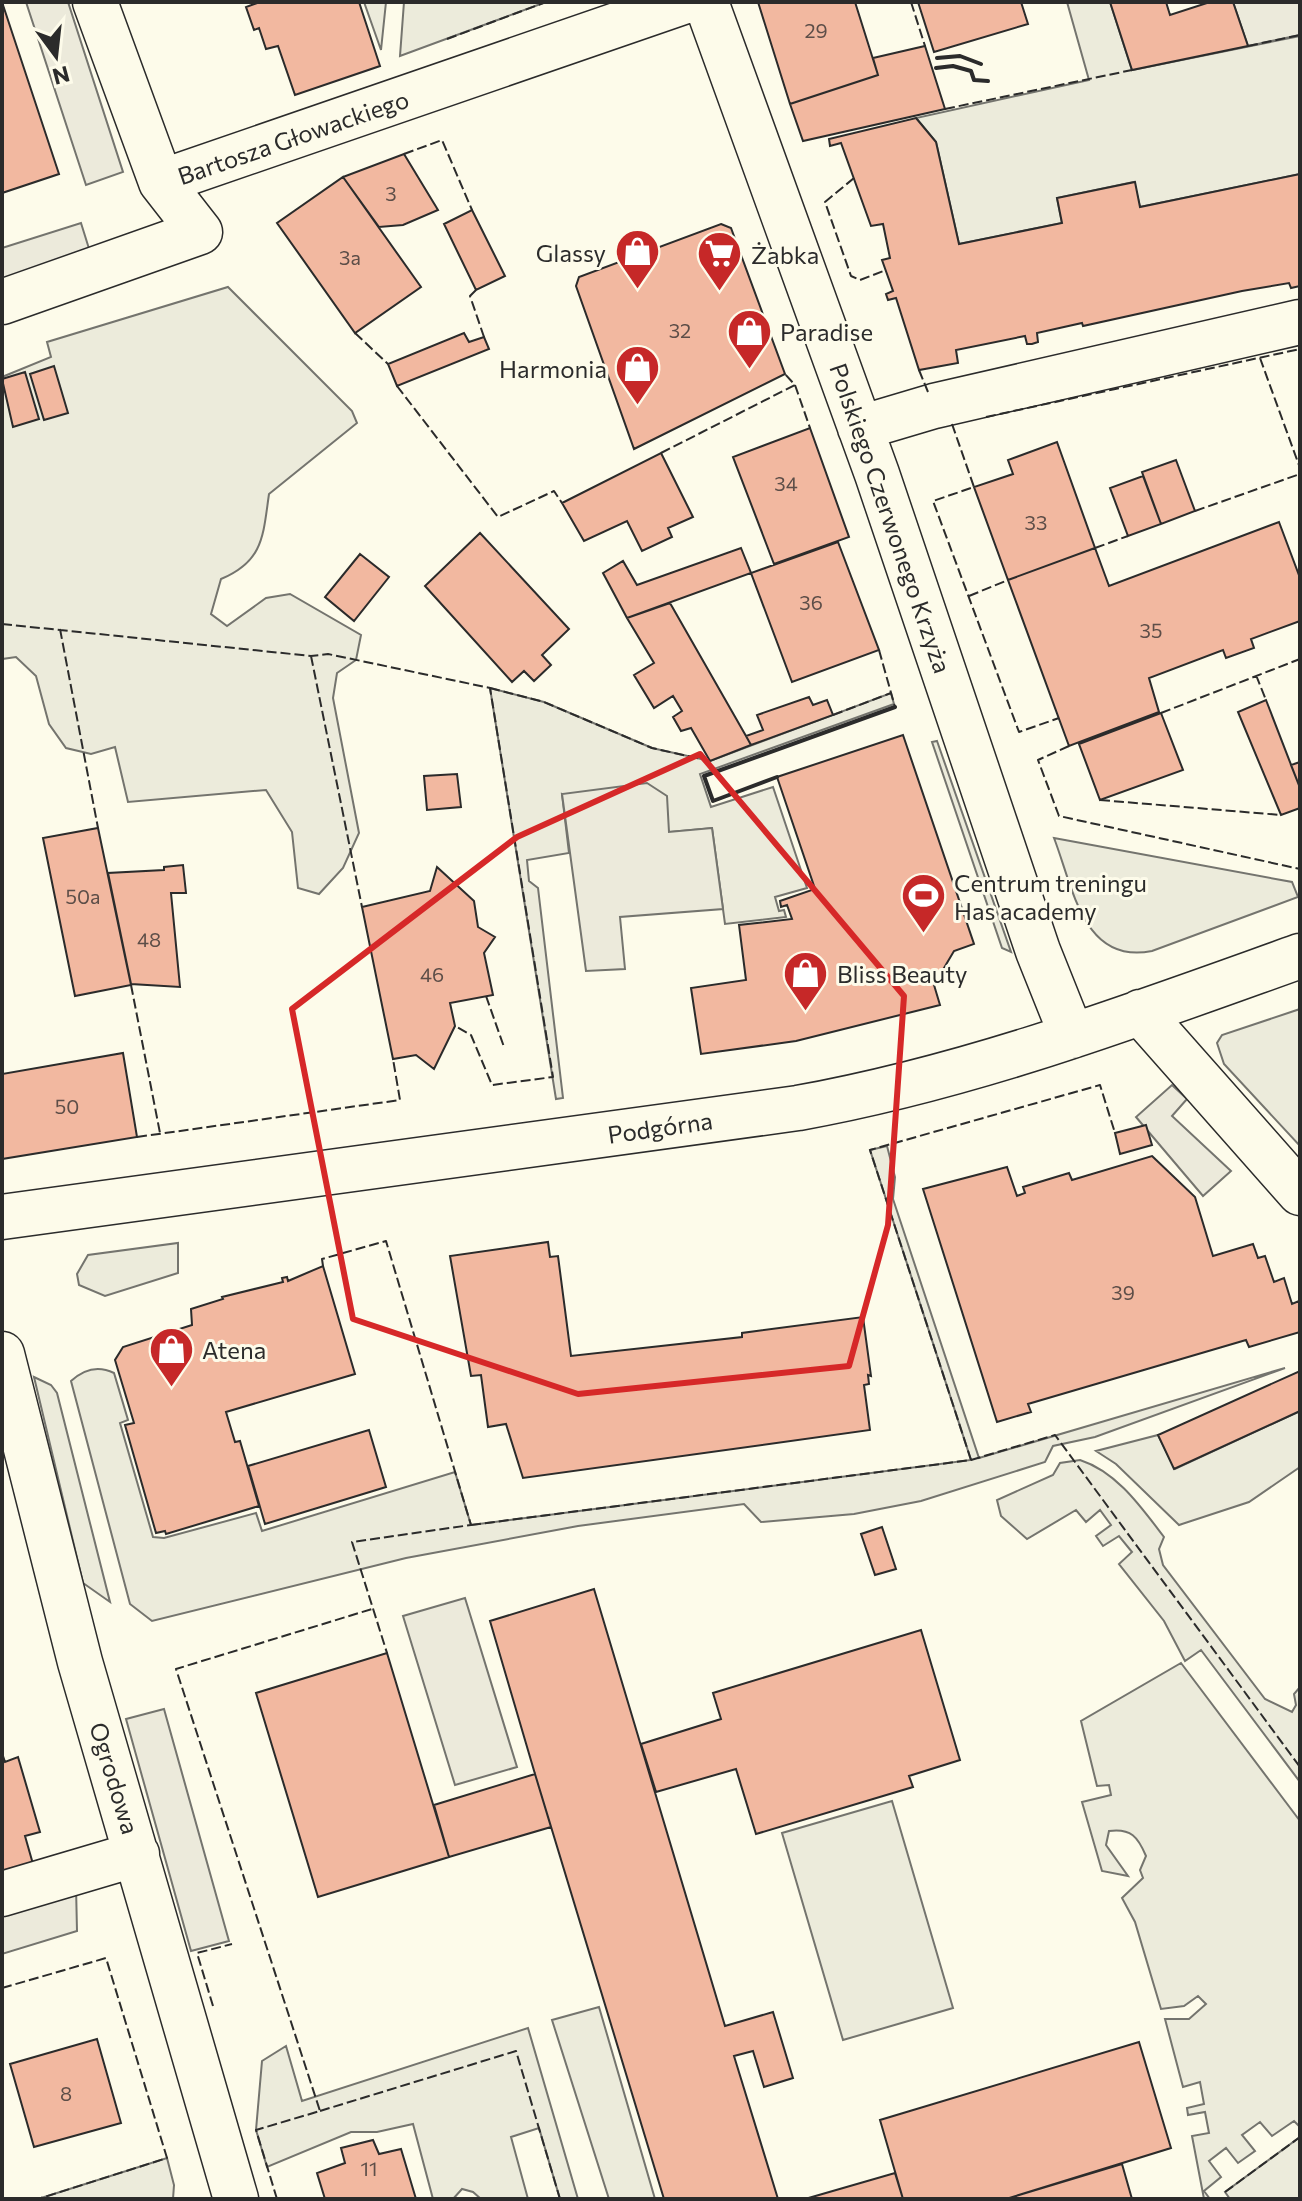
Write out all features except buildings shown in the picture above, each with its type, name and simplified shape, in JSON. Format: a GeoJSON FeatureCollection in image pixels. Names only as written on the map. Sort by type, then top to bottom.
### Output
{"type":"FeatureCollection","features":[{"type":"Feature","properties":{"kind":"street"},"geometry":{"type":"LineString","coordinates":[[95,2],[161,182]]}},
{"type":"Feature","properties":{"kind":"street","name":"Bartosza Głowackiego"},"geometry":{"type":"LineString","coordinates":[[2,302],[200,232],[161,182],[683,2]]}},
{"type":"Feature","properties":{"kind":"street","name":"Polskiego Czerwonego Krzyża"},"geometry":{"type":"LineString","coordinates":[[706,2],[860,428],[1038,951],[1072,1036]]}},
{"type":"Feature","properties":{"kind":"street"},"geometry":{"type":"LineString","coordinates":[[860,428],[934,406],[1300,322]]}},
{"type":"Feature","properties":{"kind":"street","name":"Podgórna"},"geometry":{"type":"LineString","coordinates":[[2,1217],[810,1106],[952,1074],[1072,1036],[1300,956]]}},
{"type":"Feature","properties":{"kind":"street"},"geometry":{"type":"LineString","coordinates":[[1140,1012],[1300,1193]]}},
{"type":"Feature","properties":{"kind":"street","name":"Ogrodowa"},"geometry":{"type":"LineString","coordinates":[[2,1354],[80,1662],[236,2199]]}},
{"type":"Feature","properties":{"kind":"street"},"geometry":{"type":"LineString","coordinates":[[2,1894],[137,1854]]}},
{"type":"Feature","properties":{"kind":"highlighted area"},"geometry":{"type":"Polygon","coordinates":[[[700,754],[904,996],[888,1225],[849,1366],[578,1394],[353,1319],[292,1009],[517,837],[700,754]]]}},
{"type":"Feature","properties":{"kind":"shaded area"},"geometry":{"type":"Polygon","coordinates":[[[26,2],[68,2],[123,172],[86,185],[26,2]]]}},
{"type":"Feature","properties":{"kind":"shaded area"},"geometry":{"type":"Polygon","coordinates":[[[364,2],[386,2],[381,50],[364,2]]]}},
{"type":"Feature","properties":{"kind":"shaded area"},"geometry":{"type":"Polygon","coordinates":[[[404,2],[546,2],[400,56],[404,2]]]}},
{"type":"Feature","properties":{"kind":"shaded area"},"geometry":{"type":"Polygon","coordinates":[[[1067,2],[1110,2],[1132,70],[1300,36],[1300,174],[1140,207],[1134,182],[1057,198],[1062,223],[959,244],[936,142],[916,118],[1089,80],[1067,2]]]}},
{"type":"Feature","properties":{"kind":"shaded area"},"geometry":{"type":"Polygon","coordinates":[[[1233,2],[1300,2],[1300,35],[1248,46],[1233,2]]]}},
{"type":"Feature","properties":{"kind":"shaded area"},"geometry":{"type":"Polygon","coordinates":[[[81,223],[91,255],[2,283],[2,248],[81,223]]]}},
{"type":"Feature","properties":{"kind":"shaded area"},"geometry":{"type":"Polygon","coordinates":[[[228,287],[352,411],[357,423],[269,494],[259,545],[246,564],[221,579],[211,614],[227,626],[266,598],[290,594],[361,635],[356,660],[337,673],[333,698],[359,833],[343,868],[319,894],[298,888],[292,832],[266,790],[128,802],[115,747],[91,754],[66,748],[49,724],[36,676],[16,657],[2,659],[2,377],[51,357],[47,342],[228,287]]]}},
{"type":"Feature","properties":{"kind":"shaded area"},"geometry":{"type":"Polygon","coordinates":[[[490,688],[544,702],[652,748],[710,761],[891,693],[894,704],[700,774],[711,807],[773,787],[807,888],[775,897],[779,911],[784,910],[786,917],[725,924],[712,828],[669,832],[562,794],[569,853],[527,860],[529,881],[538,888],[563,1098],[556,1099],[490,688]]]}},
{"type":"Feature","properties":{"kind":"shaded area"},"geometry":{"type":"Polygon","coordinates":[[[937,741],[1011,952],[1002,948],[932,742],[937,741]]]}},
{"type":"Feature","properties":{"kind":"shaded area"},"geometry":{"type":"Polygon","coordinates":[[[647,783],[667,796],[669,832],[712,828],[723,909],[620,917],[625,969],[586,971],[562,794],[647,783]]]}},
{"type":"Feature","properties":{"kind":"shaded area"},"geometry":{"type":"Polygon","coordinates":[[[1054,838],[1292,882],[1298,897],[1152,951],[1129,952],[1110,946],[1084,918],[1054,838]]]}},
{"type":"Feature","properties":{"kind":"shaded area"},"geometry":{"type":"Polygon","coordinates":[[[1300,1009],[1300,1146],[1224,1064],[1217,1043],[1222,1035],[1300,1009]]]}},
{"type":"Feature","properties":{"kind":"shaded area"},"geometry":{"type":"Polygon","coordinates":[[[1172,1085],[1187,1099],[1172,1116],[1231,1171],[1203,1196],[1136,1117],[1172,1085]]]}},
{"type":"Feature","properties":{"kind":"shaded area"},"geometry":{"type":"Polygon","coordinates":[[[887,1146],[895,1177],[893,1199],[979,1458],[1285,1368],[1095,1437],[1053,1446],[1045,1462],[921,1501],[854,1514],[761,1522],[744,1504],[578,1526],[406,1558],[152,1621],[130,1604],[71,1381],[91,1370],[102,1369],[114,1373],[128,1420],[120,1423],[153,1537],[164,1538],[256,1513],[262,1531],[455,1472],[471,1525],[971,1460],[870,1150],[887,1146]]]}},
{"type":"Feature","properties":{"kind":"shaded area"},"geometry":{"type":"Polygon","coordinates":[[[178,1243],[178,1273],[105,1296],[79,1285],[77,1274],[88,1255],[178,1243]]]}},
{"type":"Feature","properties":{"kind":"shaded area"},"geometry":{"type":"Polygon","coordinates":[[[34,1377],[51,1385],[57,1393],[110,1602],[83,1583],[34,1377]]]}},
{"type":"Feature","properties":{"kind":"shaded area"},"geometry":{"type":"Polygon","coordinates":[[[1300,1411],[1300,1467],[1249,1502],[1179,1525],[1116,1464],[1096,1451],[1158,1435],[1175,1469],[1300,1411]]]}},
{"type":"Feature","properties":{"kind":"shaded area"},"geometry":{"type":"Polygon","coordinates":[[[1080,1460],[1117,1482],[1164,1537],[1159,1549],[1163,1565],[1265,1699],[1292,1712],[1296,1705],[1294,1694],[1300,1687],[1300,1782],[1201,1650],[1185,1661],[1164,1621],[1119,1564],[1132,1552],[1119,1536],[1103,1546],[1096,1536],[1111,1525],[1100,1510],[1086,1522],[1076,1510],[1027,1539],[1001,1516],[997,1500],[1053,1475],[1060,1463],[1080,1460]]]}},
{"type":"Feature","properties":{"kind":"shaded area"},"geometry":{"type":"Polygon","coordinates":[[[465,1598],[517,1767],[455,1785],[403,1616],[465,1598]]]}},
{"type":"Feature","properties":{"kind":"shaded area"},"geometry":{"type":"Polygon","coordinates":[[[1181,1663],[1300,1821],[1300,2127],[1294,2121],[1272,2136],[1260,2122],[1242,2135],[1255,2151],[1238,2163],[1226,2148],[1209,2161],[1221,2177],[1204,2191],[1210,2199],[1204,2199],[1192,2136],[1209,2133],[1205,2112],[1188,2115],[1187,2108],[1204,2104],[1200,2082],[1183,2087],[1165,2019],[1189,2019],[1206,2004],[1198,1996],[1184,2006],[1161,2009],[1135,1922],[1122,1898],[1143,1878],[1140,1870],[1146,1856],[1133,1835],[1109,1831],[1106,1845],[1128,1876],[1102,1871],[1082,1802],[1111,1795],[1109,1785],[1097,1786],[1081,1721],[1181,1663]]]}},
{"type":"Feature","properties":{"kind":"shaded area"},"geometry":{"type":"Polygon","coordinates":[[[164,1709],[229,1941],[191,1951],[126,1719],[164,1709]]]}},
{"type":"Feature","properties":{"kind":"shaded area"},"geometry":{"type":"Polygon","coordinates":[[[892,1801],[953,2008],[843,2040],[782,1833],[892,1801]]]}},
{"type":"Feature","properties":{"kind":"shaded area"},"geometry":{"type":"Polygon","coordinates":[[[76,1886],[77,1931],[2,1954],[2,1907],[76,1886]]]}},
{"type":"Feature","properties":{"kind":"shaded area"},"geometry":{"type":"Polygon","coordinates":[[[599,2007],[655,2199],[609,2199],[552,2020],[599,2007]]]}},
{"type":"Feature","properties":{"kind":"shaded area"},"geometry":{"type":"Polygon","coordinates":[[[528,2028],[578,2199],[560,2199],[539,2128],[511,2137],[528,2199],[481,2199],[473,2192],[462,2189],[453,2199],[433,2199],[413,2124],[377,2132],[351,2132],[267,2167],[256,2130],[262,2061],[286,2046],[302,2101],[528,2028]]]}},
{"type":"Feature","properties":{"kind":"shaded area"},"geometry":{"type":"Polygon","coordinates":[[[1300,2137],[1300,2199],[1230,2199],[1225,2192],[1300,2137]]]}},
{"type":"Feature","properties":{"kind":"shaded area"},"geometry":{"type":"Polygon","coordinates":[[[167,2158],[174,2185],[173,2199],[38,2199],[167,2158]]]}},
{"type":"Feature","properties":{"kind":"fence"},"geometry":{"type":"LineString","coordinates":[[447,39],[546,2]]}},
{"type":"Feature","properties":{"kind":"fence"},"geometry":{"type":"LineString","coordinates":[[911,2],[925,46]]}},
{"type":"Feature","properties":{"kind":"fence"},"geometry":{"type":"LineString","coordinates":[[1248,46],[1300,35]]}},
{"type":"Feature","properties":{"kind":"fence"},"geometry":{"type":"LineString","coordinates":[[945,109],[1132,70]]}},
{"type":"Feature","properties":{"kind":"fence"},"geometry":{"type":"LineString","coordinates":[[404,154],[442,140],[472,210]]}},
{"type":"Feature","properties":{"kind":"fence"},"geometry":{"type":"LineString","coordinates":[[854,178],[825,202],[851,276],[860,280],[886,270]]}},
{"type":"Feature","properties":{"kind":"fence"},"geometry":{"type":"LineString","coordinates":[[476,290],[470,296],[484,337]]}},
{"type":"Feature","properties":{"kind":"fence"},"geometry":{"type":"LineString","coordinates":[[355,333],[388,364]]}},
{"type":"Feature","properties":{"kind":"fence"},"geometry":{"type":"LineString","coordinates":[[986,417],[1300,349]]}},
{"type":"Feature","properties":{"kind":"fence"},"geometry":{"type":"LineString","coordinates":[[1260,358],[1300,468]]}},
{"type":"Feature","properties":{"kind":"fence"},"geometry":{"type":"LineString","coordinates":[[919,370],[928,392]]}},
{"type":"Feature","properties":{"kind":"fence"},"geometry":{"type":"LineString","coordinates":[[661,453],[795,385],[785,374]]}},
{"type":"Feature","properties":{"kind":"fence"},"geometry":{"type":"LineString","coordinates":[[795,385],[810,428]]}},
{"type":"Feature","properties":{"kind":"fence"},"geometry":{"type":"LineString","coordinates":[[397,386],[498,517],[554,491],[562,503]]}},
{"type":"Feature","properties":{"kind":"fence"},"geometry":{"type":"LineString","coordinates":[[952,424],[974,487],[933,501],[1019,732],[1059,718]]}},
{"type":"Feature","properties":{"kind":"fence"},"geometry":{"type":"LineString","coordinates":[[1195,511],[1300,474]]}},
{"type":"Feature","properties":{"kind":"fence"},"geometry":{"type":"LineString","coordinates":[[1095,548],[1128,536]]}},
{"type":"Feature","properties":{"kind":"fence"},"geometry":{"type":"LineString","coordinates":[[969,596],[1008,580]]}},
{"type":"Feature","properties":{"kind":"fence"},"geometry":{"type":"LineString","coordinates":[[2,624],[311,656],[328,654],[490,688],[553,1077],[492,1085],[471,1035],[455,1026]]}},
{"type":"Feature","properties":{"kind":"fence"},"geometry":{"type":"LineString","coordinates":[[60,629],[98,828]]}},
{"type":"Feature","properties":{"kind":"fence"},"geometry":{"type":"LineString","coordinates":[[879,650],[895,707]]}},
{"type":"Feature","properties":{"kind":"fence"},"geometry":{"type":"LineString","coordinates":[[311,656],[362,907]]}},
{"type":"Feature","properties":{"kind":"fence"},"geometry":{"type":"LineString","coordinates":[[1161,713],[1300,659]]}},
{"type":"Feature","properties":{"kind":"fence"},"geometry":{"type":"LineString","coordinates":[[1256,675],[1266,700]]}},
{"type":"Feature","properties":{"kind":"fence"},"geometry":{"type":"LineString","coordinates":[[490,688],[544,702],[652,748],[710,761]]}},
{"type":"Feature","properties":{"kind":"fence"},"geometry":{"type":"LineString","coordinates":[[833,715],[891,693]]}},
{"type":"Feature","properties":{"kind":"fence"},"geometry":{"type":"LineString","coordinates":[[1069,746],[1038,760],[1059,816],[1300,869]]}},
{"type":"Feature","properties":{"kind":"fence"},"geometry":{"type":"LineString","coordinates":[[1100,800],[1281,815]]}},
{"type":"Feature","properties":{"kind":"fence"},"geometry":{"type":"LineString","coordinates":[[131,985],[160,1133]]}},
{"type":"Feature","properties":{"kind":"fence"},"geometry":{"type":"LineString","coordinates":[[486,996],[504,1047]]}},
{"type":"Feature","properties":{"kind":"fence"},"geometry":{"type":"LineString","coordinates":[[137,1137],[400,1100],[393,1059]]}},
{"type":"Feature","properties":{"kind":"fence"},"geometry":{"type":"LineString","coordinates":[[971,1460],[870,1150],[1100,1085],[1115,1133]]}},
{"type":"Feature","properties":{"kind":"fence"},"geometry":{"type":"LineString","coordinates":[[323,1266],[322,1259],[386,1241],[471,1525],[352,1542],[387,1653]]}},
{"type":"Feature","properties":{"kind":"fence"},"geometry":{"type":"LineString","coordinates":[[471,1525],[971,1460],[1055,1435],[1300,1767]]}},
{"type":"Feature","properties":{"kind":"fence"},"geometry":{"type":"LineString","coordinates":[[277,2199],[256,2130],[320,2111],[176,1669],[372,1609]]}},
{"type":"Feature","properties":{"kind":"fence"},"geometry":{"type":"LineString","coordinates":[[213,2006],[197,1953],[232,1944]]}},
{"type":"Feature","properties":{"kind":"fence"},"geometry":{"type":"LineString","coordinates":[[2,1988],[106,1958],[167,2158],[38,2199]]}},
{"type":"Feature","properties":{"kind":"fence"},"geometry":{"type":"LineString","coordinates":[[320,2111],[516,2051],[560,2199]]}},
{"type":"Feature","properties":{"kind":"fence"},"geometry":{"type":"LineString","coordinates":[[1225,2192],[1300,2137]]}},
{"type":"Feature","properties":{"kind":"wall"},"geometry":{"type":"LineString","coordinates":[[937,58],[960,56],[981,64]]}},
{"type":"Feature","properties":{"kind":"wall"},"geometry":{"type":"LineString","coordinates":[[936,68],[953,66],[971,71],[974,80],[988,81]]}},
{"type":"Feature","properties":{"kind":"wall"},"geometry":{"type":"LineString","coordinates":[[777,777],[713,801],[704,776],[895,707]]}},
{"type":"Feature","properties":{"kind":"place","name":"Glassy"},"geometry":{"type":"Point","coordinates":[637,291]}},
{"type":"Feature","properties":{"kind":"place","name":"Żabka"},"geometry":{"type":"Point","coordinates":[720,293]}},
{"type":"Feature","properties":{"kind":"place","name":"Paradise"},"geometry":{"type":"Point","coordinates":[749,370]}},
{"type":"Feature","properties":{"kind":"place","name":"Harmonia"},"geometry":{"type":"Point","coordinates":[638,407]}},
{"type":"Feature","properties":{"kind":"place","name":"Centrum treningu Has academy"},"geometry":{"type":"Point","coordinates":[923,935]}},
{"type":"Feature","properties":{"kind":"place","name":"Bliss Beauty"},"geometry":{"type":"Point","coordinates":[806,1012]}},
{"type":"Feature","properties":{"kind":"place","name":"Atena"},"geometry":{"type":"Point","coordinates":[171,1388]}}]}
